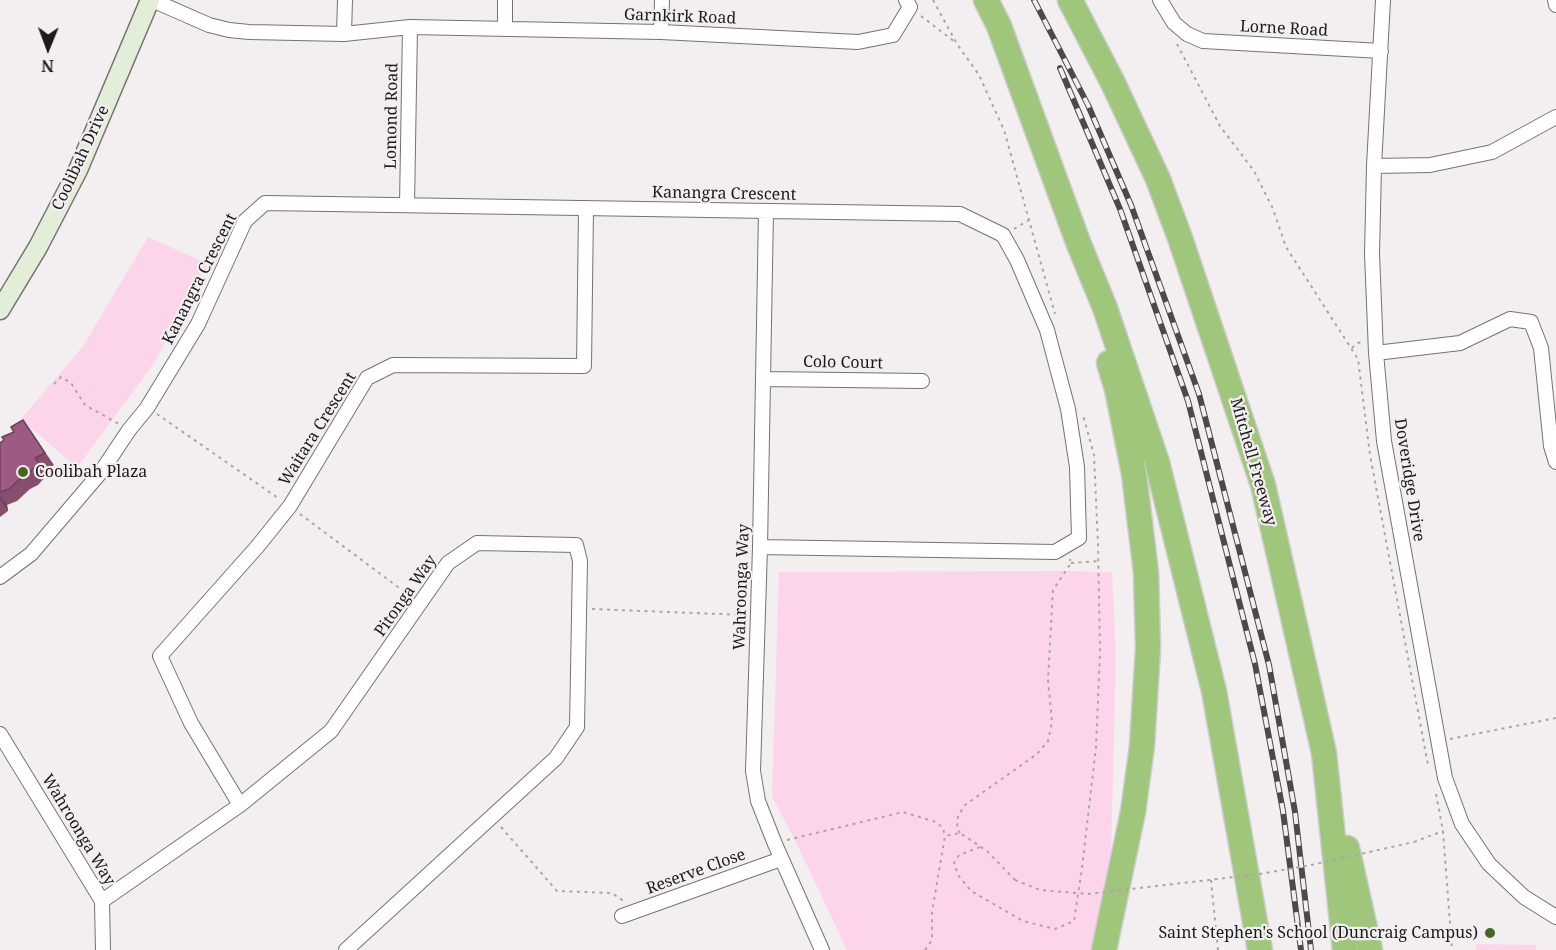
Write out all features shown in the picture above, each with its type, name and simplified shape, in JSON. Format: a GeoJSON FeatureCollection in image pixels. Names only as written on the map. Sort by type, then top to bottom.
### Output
{"type":"FeatureCollection","features":[{"type":"Feature","properties":{"kind":"highway"},"geometry":{"type":"LineString","coordinates":[[986,0],[999,26],[1141,410],[1164,490],[1214,691],[1260,950]]}},
{"type":"Feature","properties":{"kind":"highway","name":"Mitchell Freeway"},"geometry":{"type":"LineString","coordinates":[[1070,0],[1113,83],[1158,179],[1223,362],[1263,485],[1324,753],[1345,950]]}},
{"type":"Feature","properties":{"kind":"highway"},"geometry":{"type":"LineString","coordinates":[[1078,242],[1089,292],[1117,389],[1134,474],[1146,572],[1148,648],[1142,746],[1133,812],[1104,950]]}},
{"type":"Feature","properties":{"kind":"highway"},"geometry":{"type":"LineString","coordinates":[[1324,753],[1370,950]]}},
{"type":"Feature","properties":{"kind":"main road","name":"Coolibah Drive"},"geometry":{"type":"LineString","coordinates":[[2,297],[70,160],[138,0]]}},
{"type":"Feature","properties":{"kind":"main road","name":"Coolibah Drive"},"geometry":{"type":"LineString","coordinates":[[2,297],[38,247],[78,170],[151,0]]}},
{"type":"Feature","properties":{"kind":"street","name":"Garnkirk Road"},"geometry":{"type":"LineString","coordinates":[[151,0],[209,25],[229,30],[344,34],[410,27],[661,32],[858,42],[893,35],[908,4]]}},
{"type":"Feature","properties":{"kind":"street"},"geometry":{"type":"LineString","coordinates":[[344,34],[345,0]]}},
{"type":"Feature","properties":{"kind":"street"},"geometry":{"type":"LineString","coordinates":[[505,0],[505,29]]}},
{"type":"Feature","properties":{"kind":"street"},"geometry":{"type":"LineString","coordinates":[[661,32],[662,0]]}},
{"type":"Feature","properties":{"kind":"street"},"geometry":{"type":"LineString","coordinates":[[1160,0],[1181,36]]}},
{"type":"Feature","properties":{"kind":"street","name":"Doveridge Drive"},"geometry":{"type":"LineString","coordinates":[[1383,0],[1374,166],[1372,254],[1376,353],[1384,441],[1438,741],[1449,794],[1462,824],[1479,851],[1511,887],[1556,917]]}},
{"type":"Feature","properties":{"kind":"street"},"geometry":{"type":"LineString","coordinates":[[1555,0],[1556,5]]}},
{"type":"Feature","properties":{"kind":"street","name":"Lomond Road"},"geometry":{"type":"LineString","coordinates":[[407,205],[410,27]]}},
{"type":"Feature","properties":{"kind":"street","name":"Lorne Road"},"geometry":{"type":"LineString","coordinates":[[1181,36],[1212,42],[1381,51]]}},
{"type":"Feature","properties":{"kind":"street"},"geometry":{"type":"LineString","coordinates":[[1374,166],[1430,165],[1492,153],[1556,117]]}},
{"type":"Feature","properties":{"kind":"street","name":"Kanangra Crescent"},"geometry":{"type":"LineString","coordinates":[[0,577],[31,554],[101,472],[147,408],[198,324],[245,221],[265,203],[960,214],[1003,235]]}},
{"type":"Feature","properties":{"kind":"street","name":"Waitara Crescent"},"geometry":{"type":"LineString","coordinates":[[240,805],[191,723],[160,656],[257,547],[290,506],[367,378],[393,365],[584,366],[586,208]]}},
{"type":"Feature","properties":{"kind":"street","name":"Wahroonga Way"},"geometry":{"type":"LineString","coordinates":[[766,211],[753,771],[758,801],[822,950]]}},
{"type":"Feature","properties":{"kind":"street"},"geometry":{"type":"LineString","coordinates":[[760,547],[1055,552],[1079,538],[1077,467],[1068,409],[1047,330],[1017,260],[1003,235]]}},
{"type":"Feature","properties":{"kind":"street"},"geometry":{"type":"LineString","coordinates":[[1376,353],[1460,343],[1510,319],[1531,322],[1541,348],[1551,446],[1556,462]]}},
{"type":"Feature","properties":{"kind":"street","name":"Colo Court"},"geometry":{"type":"LineString","coordinates":[[763,379],[922,381]]}},
{"type":"Feature","properties":{"kind":"street","name":"Pitonga Way"},"geometry":{"type":"LineString","coordinates":[[102,901],[240,805],[331,731],[448,563],[477,543],[576,545],[580,561],[577,727],[556,758],[346,950]]}},
{"type":"Feature","properties":{"kind":"street","name":"Wahroonga Way"},"geometry":{"type":"LineString","coordinates":[[0,734],[102,901],[103,950]]}},
{"type":"Feature","properties":{"kind":"street","name":"Reserve Close"},"geometry":{"type":"LineString","coordinates":[[622,916],[781,858]]}},
{"type":"Feature","properties":{"kind":"path"},"geometry":{"type":"LineString","coordinates":[[908,4],[957,44],[933,0]]}},
{"type":"Feature","properties":{"kind":"path"},"geometry":{"type":"LineString","coordinates":[[1181,36],[1185,62],[1220,126],[1253,168],[1273,209],[1286,248],[1358,359],[1370,455],[1430,773]]}},
{"type":"Feature","properties":{"kind":"path"},"geometry":{"type":"LineString","coordinates":[[1003,235],[1029,220]]}},
{"type":"Feature","properties":{"kind":"path"},"geometry":{"type":"LineString","coordinates":[[54,384],[61,377],[71,383],[85,405],[91,410],[129,430]]}},
{"type":"Feature","properties":{"kind":"path"},"geometry":{"type":"LineString","coordinates":[[1068,545],[1071,563],[1053,590],[1048,680],[1052,722],[1048,741],[1037,754],[965,805],[958,816],[957,828],[960,833],[987,851],[1015,880],[1040,890],[1088,894],[1210,880],[1311,865],[1414,842],[1443,831]]}},
{"type":"Feature","properties":{"kind":"path"},"geometry":{"type":"LineString","coordinates":[[1071,563],[1099,561]]}},
{"type":"Feature","properties":{"kind":"path"},"geometry":{"type":"LineString","coordinates":[[580,609],[758,615]]}},
{"type":"Feature","properties":{"kind":"path"},"geometry":{"type":"LineString","coordinates":[[1423,743],[1556,718]]}},
{"type":"Feature","properties":{"kind":"path"},"geometry":{"type":"LineString","coordinates":[[1434,788],[1443,831],[1452,950]]}},
{"type":"Feature","properties":{"kind":"path"},"geometry":{"type":"LineString","coordinates":[[775,844],[903,812],[936,822],[943,828],[945,836],[932,912],[932,940],[925,950]]}},
{"type":"Feature","properties":{"kind":"path"},"geometry":{"type":"LineString","coordinates":[[492,817],[557,891],[612,893],[637,911]]}},
{"type":"Feature","properties":{"kind":"path"},"geometry":{"type":"LineString","coordinates":[[945,836],[960,833]]}},
{"type":"Feature","properties":{"kind":"path"},"geometry":{"type":"LineString","coordinates":[[980,847],[959,855],[954,863],[958,875],[971,891],[1023,921],[1055,929],[1074,921]]}},
{"type":"Feature","properties":{"kind":"path"},"geometry":{"type":"LineString","coordinates":[[1210,880],[1218,950]]}},
{"type":"Feature","properties":{"kind":"shaded area"},"geometry":{"type":"Polygon","coordinates":[[[148,237],[208,264],[154,363],[77,468],[21,419],[83,346],[148,237]]]}},
{"type":"Feature","properties":{"kind":"shaded area"},"geometry":{"type":"Polygon","coordinates":[[[779,572],[1112,572],[1116,654],[1111,853],[1093,950],[847,950],[772,797],[779,572]]]}},
{"type":"Feature","properties":{"kind":"shaded area"},"geometry":{"type":"Polygon","coordinates":[[[1476,944],[1536,945],[1536,950],[1476,950],[1476,944]]]}},
{"type":"Feature","properties":{"kind":"building"},"geometry":{"type":"Polygon","coordinates":[[[23,420],[45,453],[35,458],[39,463],[29,473],[9,489],[0,492],[0,443],[4,440],[2,437],[14,432],[11,427],[23,420]]]}},
{"type":"Feature","properties":{"kind":"railway"},"geometry":{"type":"LineString","coordinates":[[1034,0],[1088,105],[1131,205],[1199,394],[1269,665],[1295,812],[1311,950]]}},
{"type":"Feature","properties":{"kind":"railway"},"geometry":{"type":"LineString","coordinates":[[1060,68],[1120,209],[1188,401],[1255,664],[1283,811],[1301,950]]}},
{"type":"Feature","properties":{"kind":"place","name":"Coolibah Plaza"},"geometry":{"type":"Point","coordinates":[23,472]}},
{"type":"Feature","properties":{"kind":"place","name":"Saint Stephen's School (Duncraig Campus)"},"geometry":{"type":"Point","coordinates":[1490,933]}}]}
